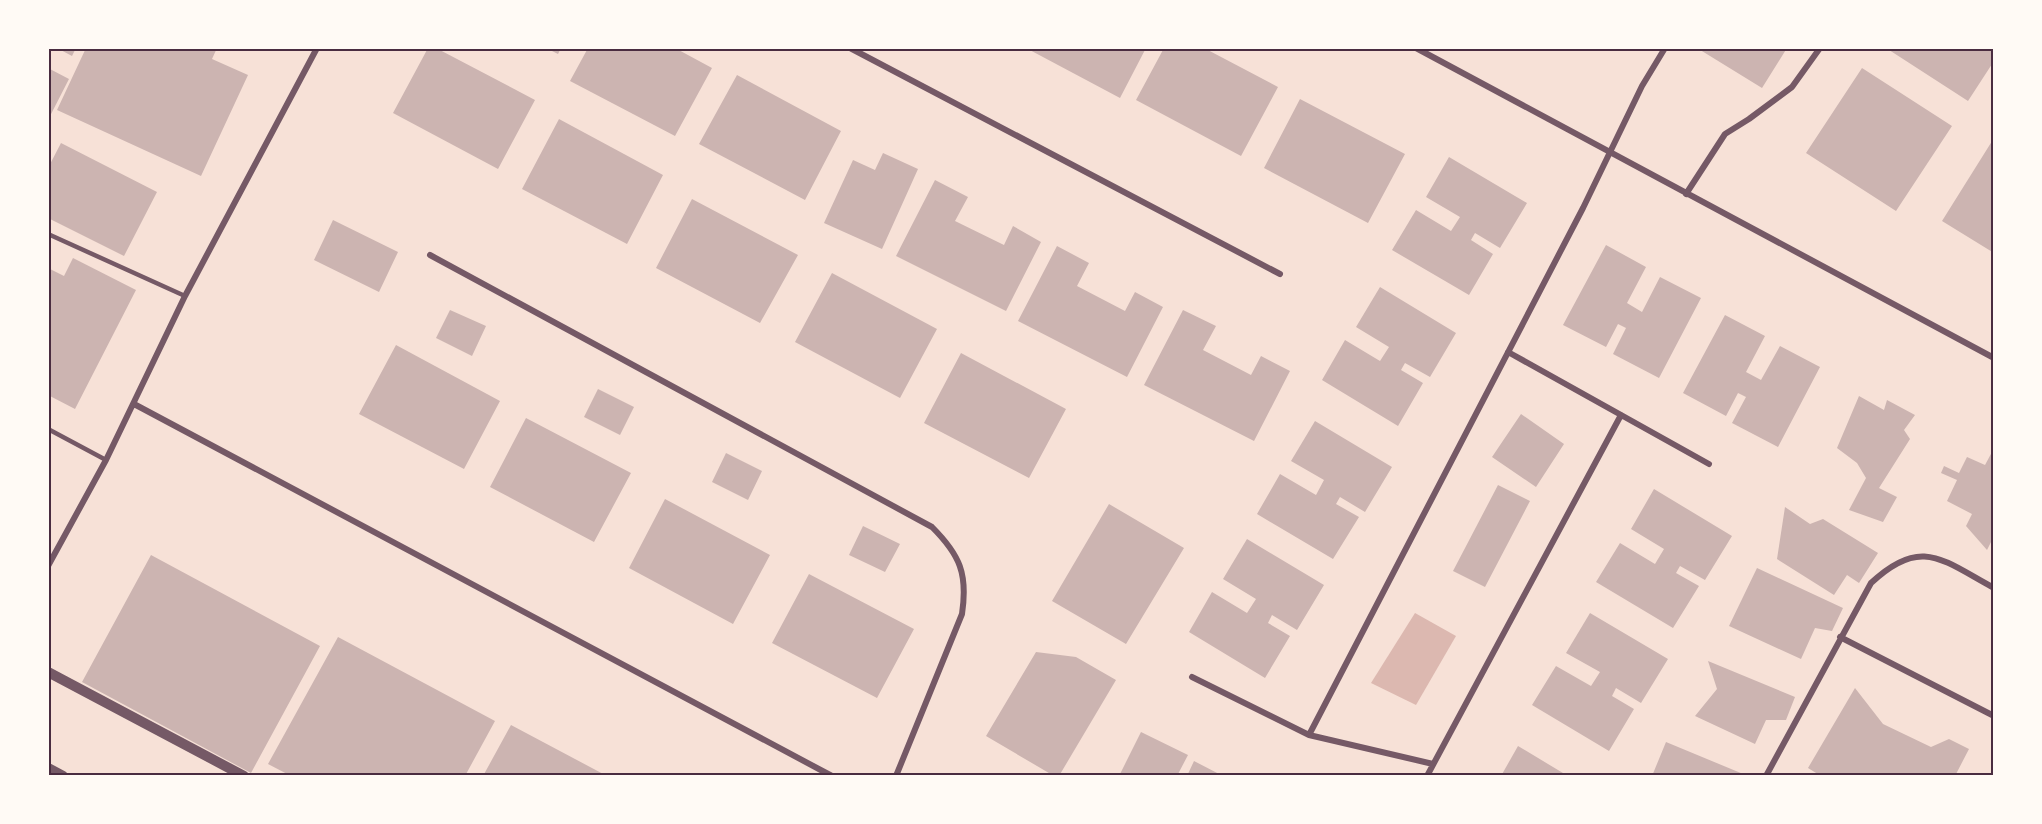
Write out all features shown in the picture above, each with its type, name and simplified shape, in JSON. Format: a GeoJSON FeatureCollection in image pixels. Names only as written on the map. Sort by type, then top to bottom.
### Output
{"type":"FeatureCollection","features":[{"type":"Feature","properties":{"kind":"street"},"geometry":{"type":"LineString","coordinates":[[48,566],[106,460],[185,296],[317,48]]}},
{"type":"Feature","properties":{"kind":"street"},"geometry":{"type":"LineString","coordinates":[[850,48],[1280,274]]}},
{"type":"Feature","properties":{"kind":"street"},"geometry":{"type":"LineString","coordinates":[[1416,48],[1994,358]]}},
{"type":"Feature","properties":{"kind":"street"},"geometry":{"type":"LineString","coordinates":[[1309,735],[1611,152],[1642,86],[1665,48]]}},
{"type":"Feature","properties":{"kind":"street"},"geometry":{"type":"LineString","coordinates":[[1686,194],[1725,134],[1792,87],[1820,48]]}},
{"type":"Feature","properties":{"kind":"street"},"geometry":{"type":"LineString","coordinates":[[430,255],[932,527],[950,545],[962,570],[965,592],[962,614],[896,776]]}},
{"type":"Feature","properties":{"kind":"street"},"geometry":{"type":"LineString","coordinates":[[1508,352],[1709,464]]}},
{"type":"Feature","properties":{"kind":"street"},"geometry":{"type":"LineString","coordinates":[[134,404],[832,776]]}},
{"type":"Feature","properties":{"kind":"street"},"geometry":{"type":"LineString","coordinates":[[1427,776],[1621,415]]}},
{"type":"Feature","properties":{"kind":"street"},"geometry":{"type":"LineString","coordinates":[[1766,776],[1871,583],[1887,568],[1906,557],[1925,556],[1947,563],[1994,588]]}},
{"type":"Feature","properties":{"kind":"street"},"geometry":{"type":"LineString","coordinates":[[1840,637],[1994,716]]}},
{"type":"Feature","properties":{"kind":"street"},"geometry":{"type":"LineString","coordinates":[[48,672],[244,776]]}},
{"type":"Feature","properties":{"kind":"street"},"geometry":{"type":"LineString","coordinates":[[1192,677],[1309,735],[1433,764]]}},
{"type":"Feature","properties":{"kind":"street"},"geometry":{"type":"LineString","coordinates":[[48,768],[63,776]]}},
{"type":"Feature","properties":{"kind":"lane"},"geometry":{"type":"LineString","coordinates":[[48,234],[185,296]]}},
{"type":"Feature","properties":{"kind":"lane"},"geometry":{"type":"LineString","coordinates":[[48,429],[106,460]]}},
{"type":"Feature","properties":{"kind":"shaded area"},"geometry":{"type":"Polygon","coordinates":[[[1415,613],[1456,636],[1416,705],[1371,683],[1415,613]]]}},
{"type":"Feature","properties":{"kind":"building"},"geometry":{"type":"Polygon","coordinates":[[[57,48],[76,48],[72,56],[57,48]]]}},
{"type":"Feature","properties":{"kind":"building"},"geometry":{"type":"Polygon","coordinates":[[[86,48],[217,48],[212,59],[248,75],[201,176],[57,110],[86,48]]]}},
{"type":"Feature","properties":{"kind":"building"},"geometry":{"type":"Polygon","coordinates":[[[428,48],[436,48],[535,100],[498,169],[393,113],[428,48]]]}},
{"type":"Feature","properties":{"kind":"building"},"geometry":{"type":"Polygon","coordinates":[[[546,48],[561,48],[558,54],[546,48]]]}},
{"type":"Feature","properties":{"kind":"building"},"geometry":{"type":"Polygon","coordinates":[[[588,48],[675,48],[712,68],[675,136],[570,81],[588,48]]]}},
{"type":"Feature","properties":{"kind":"building"},"geometry":{"type":"Polygon","coordinates":[[[1026,48],[1146,48],[1120,98],[1026,48]]]}},
{"type":"Feature","properties":{"kind":"building"},"geometry":{"type":"Polygon","coordinates":[[[1164,48],[1204,48],[1278,87],[1241,156],[1136,100],[1164,48]]]}},
{"type":"Feature","properties":{"kind":"building"},"geometry":{"type":"Polygon","coordinates":[[[1697,48],[1787,48],[1762,88],[1697,48]]]}},
{"type":"Feature","properties":{"kind":"building"},"geometry":{"type":"Polygon","coordinates":[[[1886,48],[1994,48],[1994,61],[1968,101],[1886,48]]]}},
{"type":"Feature","properties":{"kind":"building"},"geometry":{"type":"Polygon","coordinates":[[[48,68],[69,79],[48,120],[48,68]]]}},
{"type":"Feature","properties":{"kind":"building"},"geometry":{"type":"Polygon","coordinates":[[[1862,68],[1952,126],[1896,211],[1806,153],[1862,68]]]}},
{"type":"Feature","properties":{"kind":"building"},"geometry":{"type":"Polygon","coordinates":[[[737,75],[841,131],[805,200],[699,144],[737,75]]]}},
{"type":"Feature","properties":{"kind":"building"},"geometry":{"type":"Polygon","coordinates":[[[1300,99],[1405,154],[1368,223],[1264,168],[1300,99]]]}},
{"type":"Feature","properties":{"kind":"building"},"geometry":{"type":"Polygon","coordinates":[[[559,119],[663,175],[627,244],[522,189],[559,119]]]}},
{"type":"Feature","properties":{"kind":"building"},"geometry":{"type":"Polygon","coordinates":[[[1994,138],[1994,253],[1942,221],[1994,138]]]}},
{"type":"Feature","properties":{"kind":"building"},"geometry":{"type":"Polygon","coordinates":[[[61,143],[157,192],[124,256],[48,218],[48,168],[61,143]]]}},
{"type":"Feature","properties":{"kind":"building"},"geometry":{"type":"Polygon","coordinates":[[[883,153],[918,169],[882,249],[824,223],[853,160],[875,170],[883,153]]]}},
{"type":"Feature","properties":{"kind":"building"},"geometry":{"type":"Polygon","coordinates":[[[1449,157],[1527,203],[1500,248],[1475,233],[1471,240],[1493,254],[1469,295],[1392,250],[1416,210],[1451,231],[1460,217],[1426,197],[1449,157]]]}},
{"type":"Feature","properties":{"kind":"building"},"geometry":{"type":"Polygon","coordinates":[[[935,180],[968,197],[955,221],[1004,245],[1013,226],[1041,242],[1006,311],[896,256],[935,180]]]}},
{"type":"Feature","properties":{"kind":"building"},"geometry":{"type":"Polygon","coordinates":[[[692,199],[798,255],[760,323],[656,268],[692,199]]]}},
{"type":"Feature","properties":{"kind":"building"},"geometry":{"type":"Polygon","coordinates":[[[333,220],[398,252],[379,292],[314,260],[333,220]]]}},
{"type":"Feature","properties":{"kind":"building"},"geometry":{"type":"Polygon","coordinates":[[[1606,245],[1646,267],[1627,303],[1642,312],[1660,277],[1701,298],[1659,378],[1613,354],[1626,328],[1618,324],[1606,347],[1563,325],[1606,245]]]}},
{"type":"Feature","properties":{"kind":"building"},"geometry":{"type":"Polygon","coordinates":[[[1057,246],[1089,263],[1077,286],[1125,311],[1135,292],[1163,307],[1127,377],[1018,321],[1057,246]]]}},
{"type":"Feature","properties":{"kind":"building"},"geometry":{"type":"Polygon","coordinates":[[[73,258],[136,290],[75,409],[48,395],[48,268],[64,276],[73,258]]]}},
{"type":"Feature","properties":{"kind":"building"},"geometry":{"type":"Polygon","coordinates":[[[832,273],[937,329],[900,398],[795,342],[832,273]]]}},
{"type":"Feature","properties":{"kind":"building"},"geometry":{"type":"Polygon","coordinates":[[[1380,287],[1456,333],[1430,377],[1405,363],[1401,370],[1423,383],[1398,426],[1322,380],[1345,340],[1380,361],[1389,347],[1356,327],[1380,287]]]}},
{"type":"Feature","properties":{"kind":"building"},"geometry":{"type":"Polygon","coordinates":[[[450,310],[486,326],[472,356],[436,338],[450,310]]]}},
{"type":"Feature","properties":{"kind":"building"},"geometry":{"type":"Polygon","coordinates":[[[1183,310],[1216,326],[1203,350],[1251,375],[1261,356],[1290,371],[1254,441],[1144,385],[1183,310]]]}},
{"type":"Feature","properties":{"kind":"building"},"geometry":{"type":"Polygon","coordinates":[[[1725,315],[1765,336],[1746,372],[1761,380],[1780,346],[1820,367],[1778,447],[1732,423],[1746,397],[1738,393],[1726,416],[1683,393],[1725,315]]]}},
{"type":"Feature","properties":{"kind":"building"},"geometry":{"type":"Polygon","coordinates":[[[396,345],[500,401],[464,469],[359,414],[396,345]]]}},
{"type":"Feature","properties":{"kind":"building"},"geometry":{"type":"Polygon","coordinates":[[[961,353],[1066,409],[1029,478],[924,423],[961,353]]]}},
{"type":"Feature","properties":{"kind":"building"},"geometry":{"type":"Polygon","coordinates":[[[598,389],[634,407],[620,435],[584,417],[598,389]]]}},
{"type":"Feature","properties":{"kind":"building"},"geometry":{"type":"Polygon","coordinates":[[[1859,396],[1884,410],[1887,400],[1915,415],[1904,430],[1910,439],[1879,488],[1897,497],[1883,522],[1849,510],[1866,478],[1857,463],[1837,448],[1859,396]]]}},
{"type":"Feature","properties":{"kind":"building"},"geometry":{"type":"Polygon","coordinates":[[[1521,414],[1564,444],[1536,487],[1492,457],[1521,414]]]}},
{"type":"Feature","properties":{"kind":"building"},"geometry":{"type":"Polygon","coordinates":[[[526,418],[631,473],[594,542],[490,487],[526,418]]]}},
{"type":"Feature","properties":{"kind":"building"},"geometry":{"type":"Polygon","coordinates":[[[1315,421],[1392,467],[1365,512],[1340,497],[1336,504],[1359,517],[1333,559],[1257,514],[1280,474],[1316,495],[1324,480],[1291,461],[1315,421]]]}},
{"type":"Feature","properties":{"kind":"building"},"geometry":{"type":"Polygon","coordinates":[[[1992,452],[1994,536],[1987,550],[1966,526],[1972,514],[1947,501],[1957,480],[1941,473],[1944,466],[1959,473],[1967,457],[1985,465],[1992,452]]]}},
{"type":"Feature","properties":{"kind":"building"},"geometry":{"type":"Polygon","coordinates":[[[726,453],[762,471],[748,500],[712,482],[726,453]]]}},
{"type":"Feature","properties":{"kind":"building"},"geometry":{"type":"Polygon","coordinates":[[[1498,485],[1530,501],[1485,587],[1453,571],[1498,485]]]}},
{"type":"Feature","properties":{"kind":"building"},"geometry":{"type":"Polygon","coordinates":[[[1654,489],[1732,536],[1705,580],[1680,566],[1676,573],[1699,586],[1673,628],[1596,582],[1620,543],[1655,564],[1664,549],[1631,529],[1654,489]]]}},
{"type":"Feature","properties":{"kind":"building"},"geometry":{"type":"Polygon","coordinates":[[[665,499],[770,555],[733,624],[629,568],[665,499]]]}},
{"type":"Feature","properties":{"kind":"building"},"geometry":{"type":"Polygon","coordinates":[[[1109,504],[1184,548],[1126,644],[1052,601],[1109,504]]]}},
{"type":"Feature","properties":{"kind":"building"},"geometry":{"type":"Polygon","coordinates":[[[1785,507],[1810,524],[1823,519],[1878,553],[1859,583],[1847,575],[1834,595],[1777,559],[1785,507]]]}},
{"type":"Feature","properties":{"kind":"building"},"geometry":{"type":"Polygon","coordinates":[[[863,526],[900,544],[885,572],[849,555],[863,526]]]}},
{"type":"Feature","properties":{"kind":"building"},"geometry":{"type":"Polygon","coordinates":[[[1247,539],[1324,585],[1297,630],[1272,615],[1268,623],[1290,636],[1265,678],[1189,632],[1212,592],[1247,613],[1256,599],[1223,579],[1247,539]]]}},
{"type":"Feature","properties":{"kind":"building"},"geometry":{"type":"Polygon","coordinates":[[[151,555],[320,646],[251,773],[82,682],[151,555]]]}},
{"type":"Feature","properties":{"kind":"building"},"geometry":{"type":"Polygon","coordinates":[[[1757,568],[1843,608],[1832,631],[1815,628],[1801,659],[1729,626],[1757,568]]]}},
{"type":"Feature","properties":{"kind":"building"},"geometry":{"type":"Polygon","coordinates":[[[809,574],[914,629],[877,698],[772,643],[809,574]]]}},
{"type":"Feature","properties":{"kind":"building"},"geometry":{"type":"Polygon","coordinates":[[[1590,613],[1668,659],[1641,703],[1616,688],[1612,696],[1634,709],[1609,751],[1532,705],[1556,666],[1591,686],[1600,672],[1566,653],[1590,613]]]}},
{"type":"Feature","properties":{"kind":"building"},"geometry":{"type":"Polygon","coordinates":[[[338,637],[495,721],[465,776],[291,776],[268,764],[338,637]]]}},
{"type":"Feature","properties":{"kind":"building"},"geometry":{"type":"Polygon","coordinates":[[[1036,652],[1076,657],[1116,680],[1059,776],[1054,776],[986,736],[1036,652]]]}},
{"type":"Feature","properties":{"kind":"building"},"geometry":{"type":"Polygon","coordinates":[[[1708,661],[1795,697],[1786,720],[1766,720],[1755,744],[1695,716],[1717,689],[1708,661]]]}},
{"type":"Feature","properties":{"kind":"building"},"geometry":{"type":"Polygon","coordinates":[[[1855,688],[1883,724],[1931,747],[1949,739],[1969,749],[1955,776],[1821,776],[1808,768],[1855,688]]]}},
{"type":"Feature","properties":{"kind":"building"},"geometry":{"type":"Polygon","coordinates":[[[511,725],[607,776],[483,776],[511,725]]]}},
{"type":"Feature","properties":{"kind":"building"},"geometry":{"type":"Polygon","coordinates":[[[1141,732],[1188,755],[1177,776],[1119,776],[1141,732]]]}},
{"type":"Feature","properties":{"kind":"building"},"geometry":{"type":"Polygon","coordinates":[[[1666,742],[1748,776],[1652,776],[1666,742]]]}},
{"type":"Feature","properties":{"kind":"building"},"geometry":{"type":"Polygon","coordinates":[[[1518,746],[1568,776],[1501,776],[1518,746]]]}},
{"type":"Feature","properties":{"kind":"building"},"geometry":{"type":"Polygon","coordinates":[[[1194,761],[1223,776],[1187,776],[1194,761]]]}}]}
